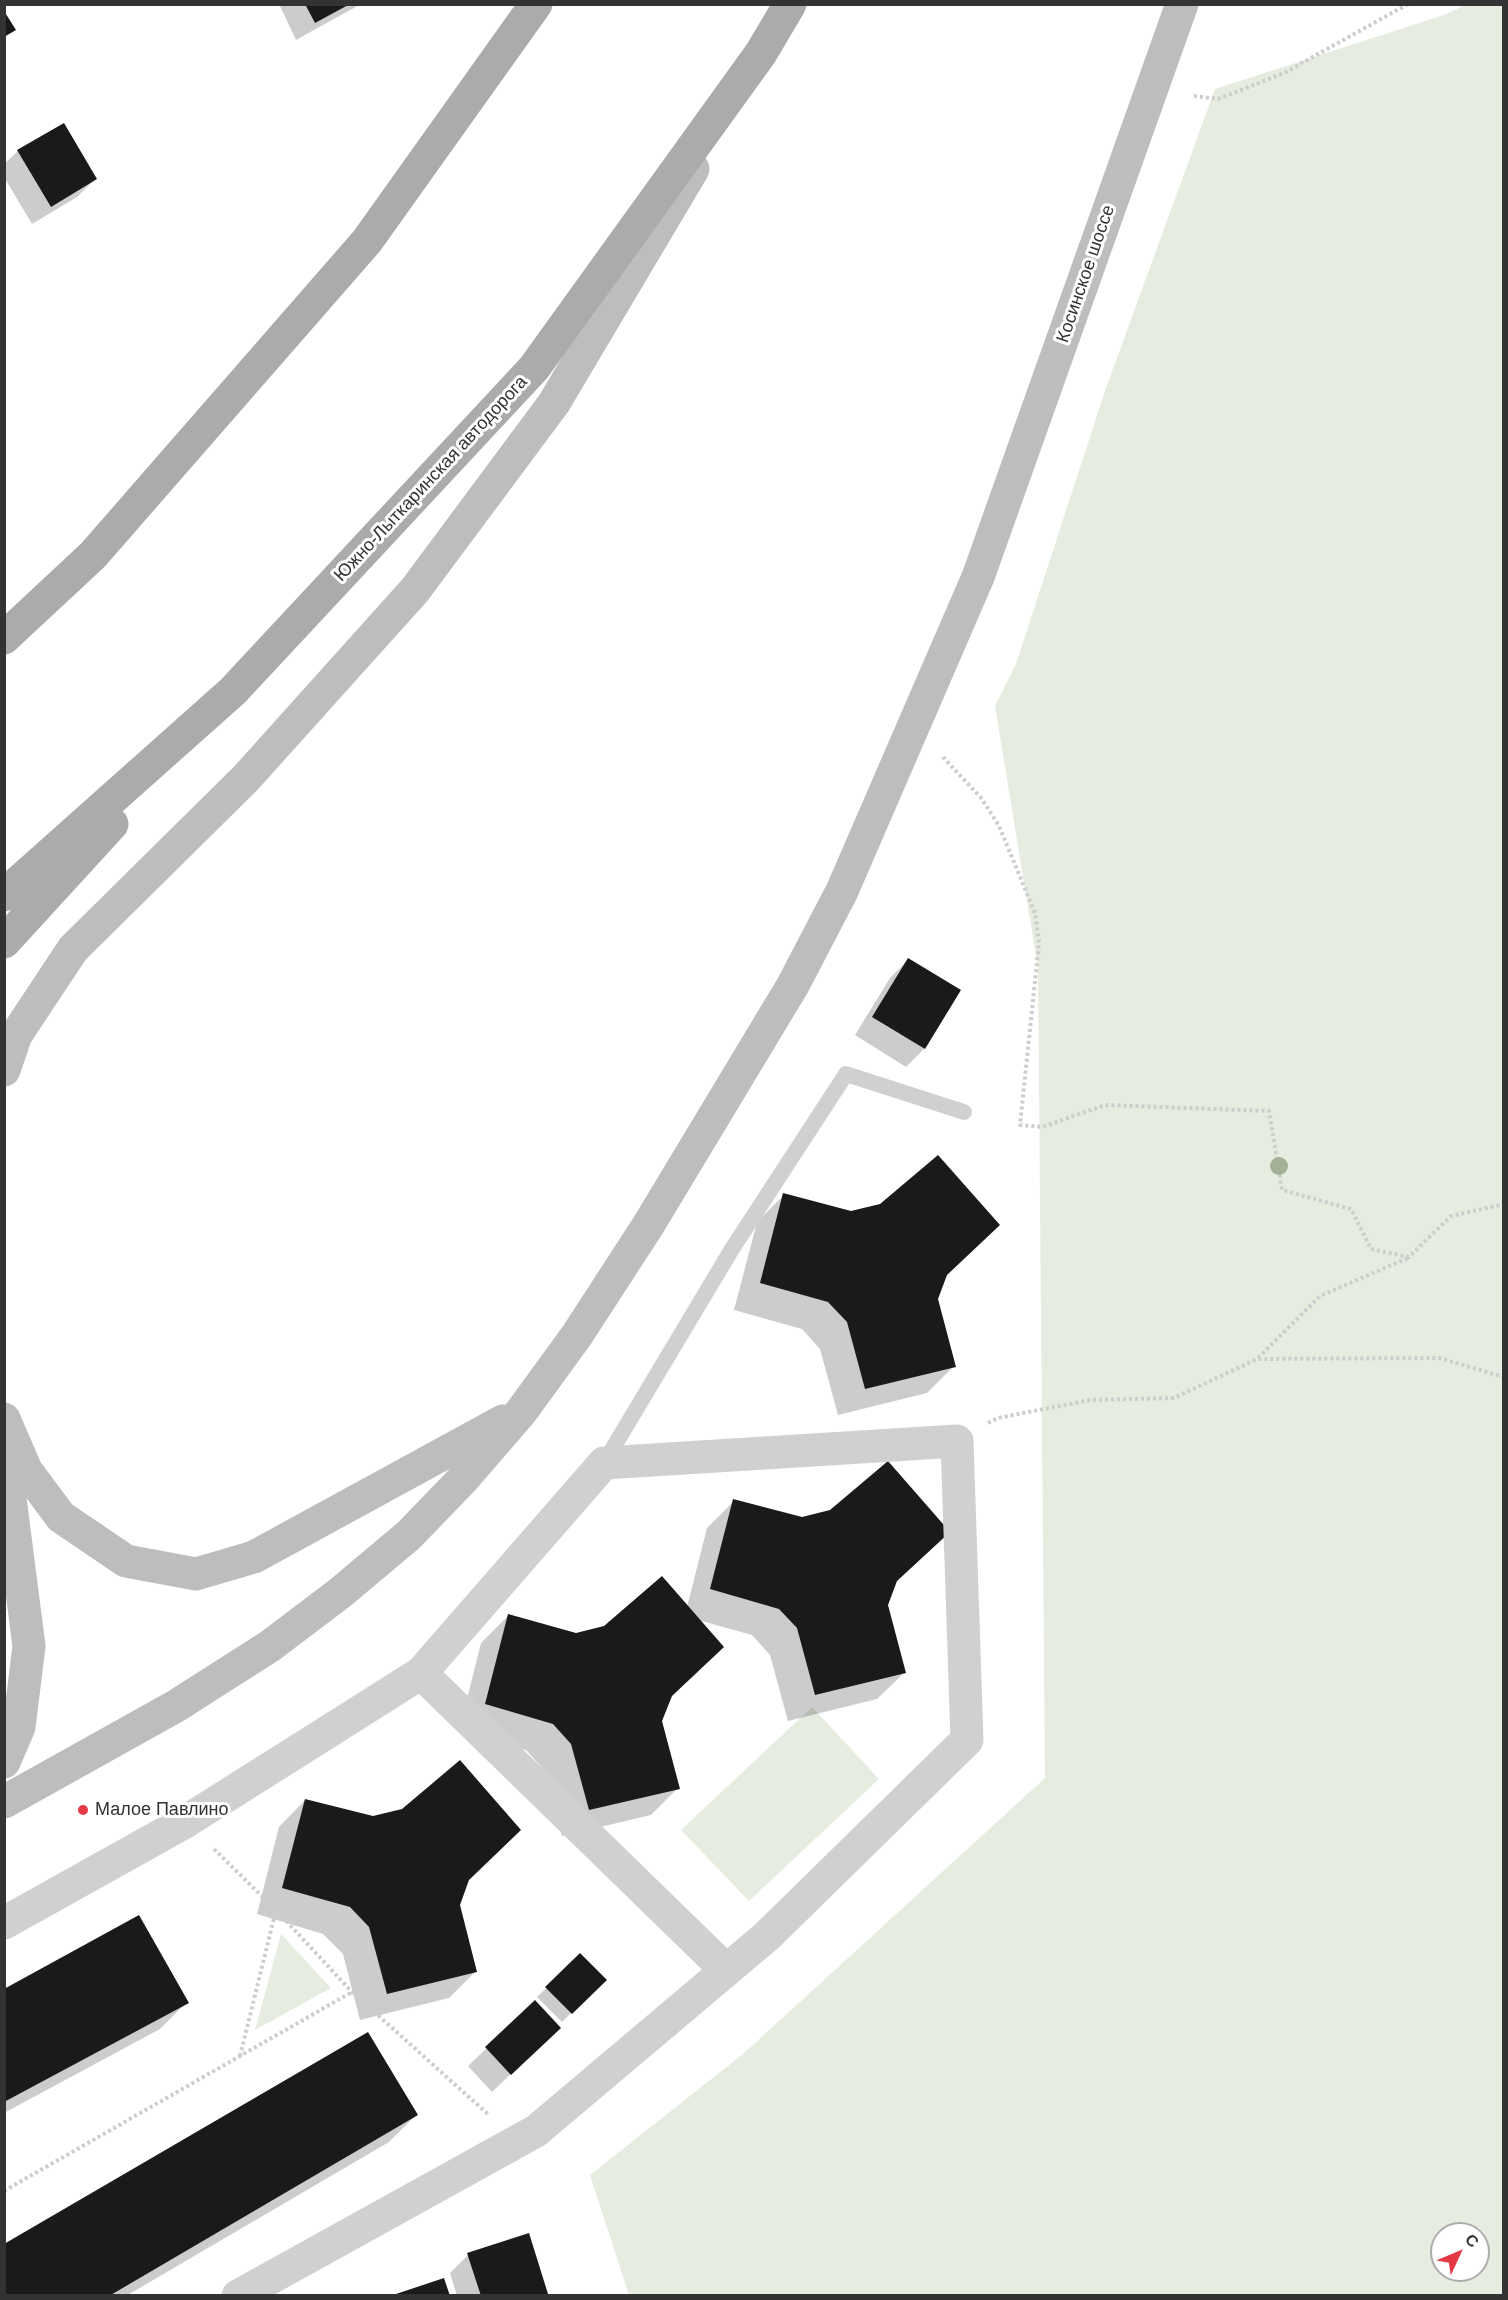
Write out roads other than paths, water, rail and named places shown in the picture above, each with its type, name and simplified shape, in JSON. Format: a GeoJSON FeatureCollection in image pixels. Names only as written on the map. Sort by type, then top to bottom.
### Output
{"type":"FeatureCollection","features":[{"type":"Feature","properties":{"kind":"main road"},"geometry":{"type":"LineString","coordinates":[[4,638],[93,555],[367,241],[536,4]]}},
{"type":"Feature","properties":{"kind":"main road","name":"Южно-Лыткаринская автодорога"},"geometry":{"type":"LineString","coordinates":[[4,895],[233,691],[534,368],[761,53],[790,4]]}},
{"type":"Feature","properties":{"kind":"main road","name":"Косинское шоссе"},"geometry":{"type":"LineString","coordinates":[[4,1802],[176,1706],[270,1646],[322,1607],[409,1535],[464,1478],[521,1412],[577,1335],[649,1224],[793,985],[842,891],[978,578],[1182,4]]}},
{"type":"Feature","properties":{"kind":"main road"},"geometry":{"type":"LineString","coordinates":[[4,1070],[16,1035],[73,949],[246,778],[415,590],[443,553],[554,403],[761,53]]}},
{"type":"Feature","properties":{"kind":"main road"},"geometry":{"type":"LineString","coordinates":[[4,942],[233,691]]}},
{"type":"Feature","properties":{"kind":"main road"},"geometry":{"type":"LineString","coordinates":[[4,1419],[26,1470],[61,1517],[126,1561],[196,1574],[254,1557],[521,1412]]}},
{"type":"Feature","properties":{"kind":"main road"},"geometry":{"type":"LineString","coordinates":[[4,1452],[29,1646],[19,1727],[4,1762]]}},
{"type":"Feature","properties":{"kind":"street"},"geometry":{"type":"LineString","coordinates":[[4,1923],[185,1821],[421,1673],[604,1463],[957,1442],[967,1740],[766,1936],[536,2131],[238,2295]]}},
{"type":"Feature","properties":{"kind":"street"},"geometry":{"type":"LineString","coordinates":[[421,1673],[726,1970]]}},
{"type":"Feature","properties":{"kind":"lane"},"geometry":{"type":"LineString","coordinates":[[604,1463],[732,1249],[846,1074],[964,1112]]}},
{"type":"Feature","properties":{"kind":"place","name":"Малое Павлино"},"geometry":{"type":"Point","coordinates":[83,1810]}}]}
